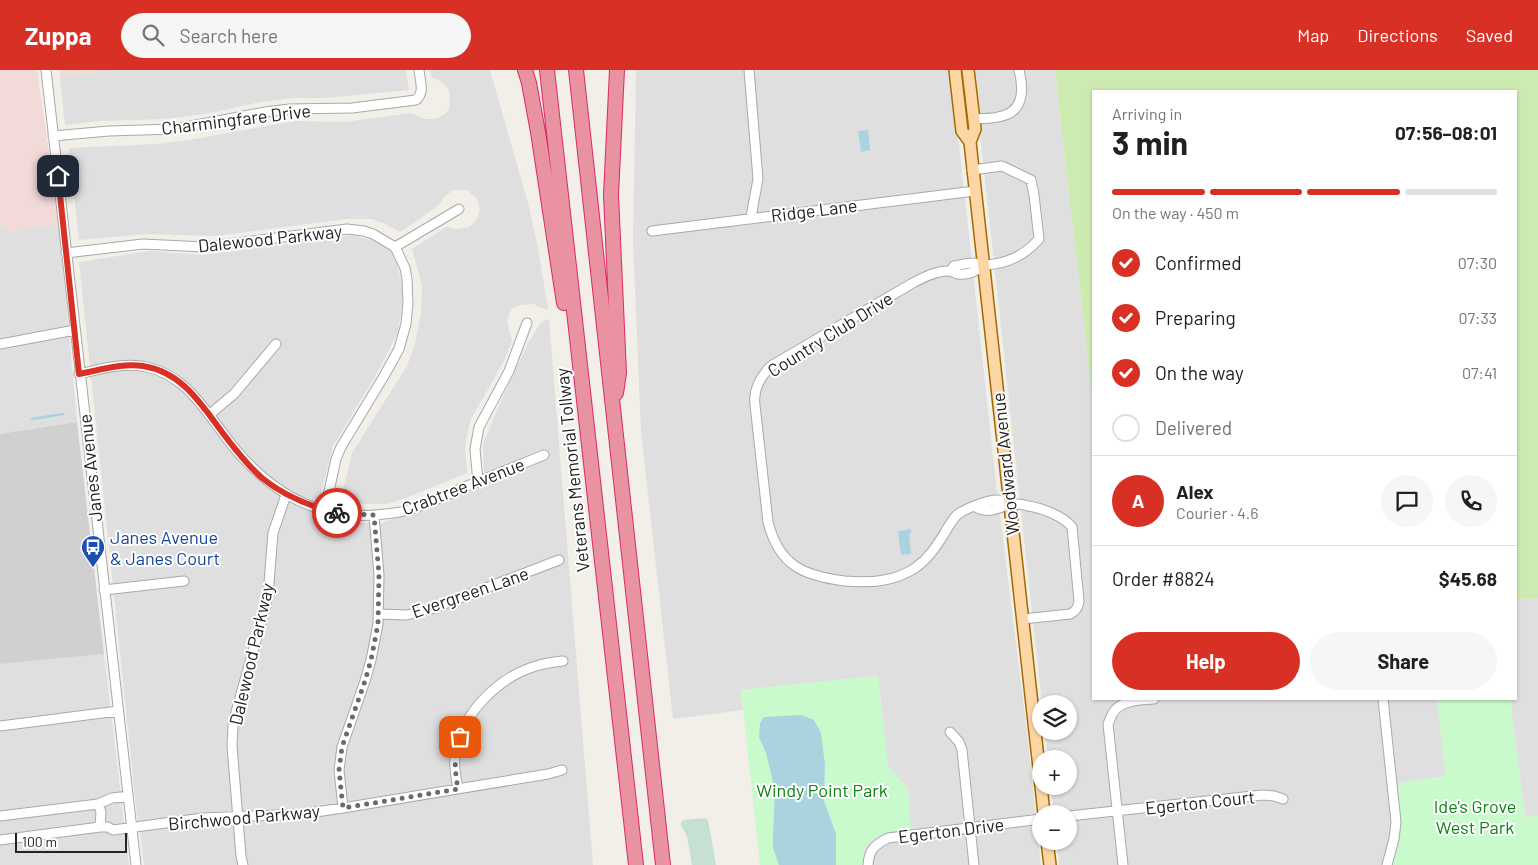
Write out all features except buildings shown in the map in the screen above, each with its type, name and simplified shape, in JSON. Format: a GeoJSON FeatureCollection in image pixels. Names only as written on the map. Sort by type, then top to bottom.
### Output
{"type":"FeatureCollection","features":[{"type":"Feature","properties":{"kind":"highway"},"geometry":{"type":"LineString","coordinates":[[525,70],[538,132],[567,326],[581,377]]}},
{"type":"Feature","properties":{"kind":"highway","name":"Veterans Memorial Tollway"},"geometry":{"type":"LineString","coordinates":[[547,70],[636,865]]}},
{"type":"Feature","properties":{"kind":"highway"},"geometry":{"type":"LineString","coordinates":[[576,70],[663,865]]}},
{"type":"Feature","properties":{"kind":"highway"},"geometry":{"type":"LineString","coordinates":[[612,411],[619,373],[611,196],[616,70]]}},
{"type":"Feature","properties":{"kind":"main road","name":"Woodward Avenue"},"geometry":{"type":"LineString","coordinates":[[955,70],[962,131],[970,142]]}},
{"type":"Feature","properties":{"kind":"main road","name":"Woodward Avenue"},"geometry":{"type":"LineString","coordinates":[[968,70],[975,129],[970,142],[972,170],[1037,750]]}},
{"type":"Feature","properties":{"kind":"main road"},"geometry":{"type":"LineString","coordinates":[[1049,850],[1050,865]]}},
{"type":"Feature","properties":{"kind":"street","name":"Janes Avenue"},"geometry":{"type":"LineString","coordinates":[[46,70],[136,865]]}},
{"type":"Feature","properties":{"kind":"street","name":"Charmingfare Drive"},"geometry":{"type":"LineString","coordinates":[[53,136],[109,131],[175,129],[289,109],[352,108],[416,100],[422,92],[419,70]]}},
{"type":"Feature","properties":{"kind":"street"},"geometry":{"type":"LineString","coordinates":[[749,70],[758,179],[751,218]]}},
{"type":"Feature","properties":{"kind":"street"},"geometry":{"type":"LineString","coordinates":[[974,119],[1004,116],[1015,108],[1022,95],[1023,88],[1019,70]]}},
{"type":"Feature","properties":{"kind":"street","name":"Country Club Drive"},"geometry":{"type":"LineString","coordinates":[[972,170],[1002,166],[1031,180],[1039,239],[1032,248],[1005,263],[984,265],[973,263],[954,266],[950,271],[911,284],[771,366],[758,383],[754,401],[768,522],[774,542],[787,559],[804,572],[824,578],[860,582],[878,582],[898,576],[914,568],[933,551],[952,520],[958,514],[976,507],[980,510],[1000,509],[1010,503]]}},
{"type":"Feature","properties":{"kind":"street","name":"Ridge Lane"},"geometry":{"type":"LineString","coordinates":[[652,231],[975,191]]}},
{"type":"Feature","properties":{"kind":"street"},"geometry":{"type":"LineString","coordinates":[[325,510],[340,447],[392,362],[403,335],[408,309],[407,284],[404,268],[394,247],[459,209]]}},
{"type":"Feature","properties":{"kind":"street","name":"Dalewood Parkway"},"geometry":{"type":"LineString","coordinates":[[66,253],[143,244],[204,247],[347,229],[357,229],[373,234],[394,247]]}},
{"type":"Feature","properties":{"kind":"street"},"geometry":{"type":"LineString","coordinates":[[478,482],[475,448],[479,427],[509,372],[526,323]]}},
{"type":"Feature","properties":{"kind":"street"},"geometry":{"type":"LineString","coordinates":[[0,344],[74,330]]}},
{"type":"Feature","properties":{"kind":"street"},"geometry":{"type":"LineString","coordinates":[[210,414],[234,394],[276,344]]}},
{"type":"Feature","properties":{"kind":"street","name":"Crabtree Avenue"},"geometry":{"type":"LineString","coordinates":[[79,374],[117,366],[144,366],[166,374],[183,384],[196,396],[249,465],[263,478],[286,495],[304,503],[349,515],[402,512],[544,455]]}},
{"type":"Feature","properties":{"kind":"street","name":"Dalewood Parkway"},"geometry":{"type":"LineString","coordinates":[[243,865],[232,746],[233,726],[264,612],[269,586],[273,533],[286,495]]}},
{"type":"Feature","properties":{"kind":"street"},"geometry":{"type":"LineString","coordinates":[[1010,503],[1035,507],[1068,522],[1072,527],[1078,607],[1075,612],[1070,614],[1023,619]]}},
{"type":"Feature","properties":{"kind":"street"},"geometry":{"type":"LineString","coordinates":[[343,808],[339,770],[342,747],[371,660],[379,614],[379,575],[374,515]]}},
{"type":"Feature","properties":{"kind":"street","name":"Evergreen Lane"},"geometry":{"type":"LineString","coordinates":[[379,614],[407,615],[431,609],[559,560]]}},
{"type":"Feature","properties":{"kind":"street"},"geometry":{"type":"LineString","coordinates":[[104,590],[184,580]]}},
{"type":"Feature","properties":{"kind":"street"},"geometry":{"type":"LineString","coordinates":[[458,789],[455,753],[464,728],[475,709],[500,686],[518,674],[543,664],[562,661]]}},
{"type":"Feature","properties":{"kind":"street"},"geometry":{"type":"LineString","coordinates":[[1123,865],[1108,724],[1114,711],[1129,702],[1146,700]]}},
{"type":"Feature","properties":{"kind":"street"},"geometry":{"type":"LineString","coordinates":[[1383,700],[1396,822],[1394,840],[1387,865]]}},
{"type":"Feature","properties":{"kind":"street"},"geometry":{"type":"LineString","coordinates":[[0,726],[118,711]]}},
{"type":"Feature","properties":{"kind":"street"},"geometry":{"type":"LineString","coordinates":[[950,732],[959,742],[962,750],[974,865]]}},
{"type":"Feature","properties":{"kind":"street","name":"Birchwood Parkway"},"geometry":{"type":"LineString","coordinates":[[0,840],[100,827],[108,827],[113,830],[184,820],[302,814],[548,774],[562,770]]}},
{"type":"Feature","properties":{"kind":"street","name":"Egerton Court"},"geometry":{"type":"LineString","coordinates":[[1117,812],[1262,795],[1283,799]]}},
{"type":"Feature","properties":{"kind":"street"},"geometry":{"type":"LineString","coordinates":[[0,816],[98,804],[112,798],[128,796]]}},
{"type":"Feature","properties":{"kind":"street"},"geometry":{"type":"LineString","coordinates":[[98,804],[101,812],[100,827]]}},
{"type":"Feature","properties":{"kind":"street"},"geometry":{"type":"LineString","coordinates":[[1077,815],[1117,812]]}},
{"type":"Feature","properties":{"kind":"street","name":"Egerton Drive"},"geometry":{"type":"LineString","coordinates":[[869,860],[875,844],[888,838],[1032,820]]}},
{"type":"Feature","properties":{"kind":"shaded area"},"geometry":{"type":"Polygon","coordinates":[[[0,70],[37,70],[59,223],[9,231],[0,224],[0,70]]]}},
{"type":"Feature","properties":{"kind":"shaded area"},"geometry":{"type":"Polygon","coordinates":[[[60,70],[114,70],[60,77],[60,70]]]}},
{"type":"Feature","properties":{"kind":"shaded area"},"geometry":{"type":"Polygon","coordinates":[[[114,70],[406,70],[409,90],[260,102],[206,114],[165,119],[99,121],[65,125],[60,77],[114,70]]]}},
{"type":"Feature","properties":{"kind":"shaded area"},"geometry":{"type":"Polygon","coordinates":[[[430,70],[490,70],[528,203],[548,309],[540,308],[534,304],[520,305],[511,309],[507,321],[512,341],[504,361],[471,419],[465,444],[467,473],[387,504],[340,502],[352,453],[407,366],[414,347],[421,314],[422,286],[412,249],[446,227],[458,229],[469,227],[476,221],[480,210],[477,199],[467,190],[453,190],[444,197],[438,206],[400,232],[372,219],[347,219],[215,236],[147,234],[79,240],[69,148],[155,144],[189,140],[294,121],[345,122],[411,113],[425,119],[435,119],[444,115],[449,109],[450,98],[448,88],[440,81],[431,77],[430,70]]]}},
{"type":"Feature","properties":{"kind":"shaded area"},"geometry":{"type":"Polygon","coordinates":[[[636,70],[951,70],[995,475],[1035,805],[1032,805],[1032,850],[1039,850],[1041,865],[862,865],[862,856],[866,848],[877,835],[911,829],[908,788],[888,767],[878,676],[741,690],[743,710],[673,719],[641,432],[633,243],[636,70]]]}},
{"type":"Feature","properties":{"kind":"shaded area"},"geometry":{"type":"Polygon","coordinates":[[[973,70],[1055,70],[1092,395],[1092,700],[1437,700],[1446,776],[1398,783],[1401,827],[1392,865],[1059,865],[1058,850],[1077,850],[1077,805],[1053,805],[1052,795],[1077,795],[1077,750],[1047,750],[1046,740],[1077,740],[1077,695],[1041,695],[973,70]]]}},
{"type":"Feature","properties":{"kind":"shaded area"},"geometry":{"type":"Polygon","coordinates":[[[59,223],[77,422],[0,434],[0,224],[10,231],[59,223]]]}},
{"type":"Feature","properties":{"kind":"shaded area"},"geometry":{"type":"Polygon","coordinates":[[[352,235],[392,245],[404,292],[398,333],[377,373],[333,446],[318,505],[320,519],[382,523],[478,487],[484,471],[483,444],[500,403],[527,345],[541,322],[549,319],[593,865],[144,865],[137,815],[79,262],[150,251],[203,255],[352,235]]]}},
{"type":"Feature","properties":{"kind":"shaded area"},"geometry":{"type":"Polygon","coordinates":[[[77,422],[104,654],[0,664],[0,434],[77,422]]]}},
{"type":"Feature","properties":{"kind":"shaded area"},"geometry":{"type":"Polygon","coordinates":[[[1538,598],[1538,816],[1525,818],[1510,700],[1517,700],[1517,600],[1538,598]]]}},
{"type":"Feature","properties":{"kind":"shaded area"},"geometry":{"type":"Polygon","coordinates":[[[104,654],[129,865],[0,865],[0,664],[104,654]]]}},
{"type":"Feature","properties":{"kind":"green space"},"geometry":{"type":"Polygon","coordinates":[[[1055,70],[1538,70],[1538,598],[1517,600],[1517,90],[1092,90],[1092,395],[1055,70]]]}},
{"type":"Feature","properties":{"kind":"green space","name":"Windy Point Park"},"geometry":{"type":"Polygon","coordinates":[[[878,676],[888,767],[908,788],[911,829],[885,833],[872,840],[867,846],[862,865],[760,865],[741,690],[878,676]]]}},
{"type":"Feature","properties":{"kind":"green space","name":"Ide's Grove West Park"},"geometry":{"type":"Polygon","coordinates":[[[1437,700],[1510,700],[1525,817],[1538,816],[1538,865],[1392,865],[1399,834],[1398,783],[1446,776],[1437,700]]]}},
{"type":"Feature","properties":{"kind":"green space"},"geometry":{"type":"Polygon","coordinates":[[[705,818],[708,820],[716,865],[692,865],[687,836],[681,822],[705,818]]]}},
{"type":"Feature","properties":{"kind":"water"},"geometry":{"type":"Polygon","coordinates":[[[868,130],[870,150],[861,152],[858,131],[868,130]]]}},
{"type":"Feature","properties":{"kind":"water"},"geometry":{"type":"Polygon","coordinates":[[[911,529],[909,534],[911,554],[901,555],[898,531],[911,529]]]}},
{"type":"Feature","properties":{"kind":"water"},"geometry":{"type":"Polygon","coordinates":[[[801,715],[814,720],[821,733],[825,764],[824,801],[836,834],[836,865],[779,865],[773,848],[775,790],[766,753],[759,737],[760,723],[764,717],[801,715]]]}},
{"type":"Feature","properties":{"kind":"waterway"},"geometry":{"type":"LineString","coordinates":[[32,419],[63,414]]}},
{"type":"Feature","properties":{"kind":"way so far"},"geometry":{"type":"LineString","coordinates":[[337,513],[374,515],[379,575],[378,624],[375,643],[365,681],[345,735],[340,758],[339,770],[343,808],[458,789],[454,764],[460,737]]}},
{"type":"Feature","properties":{"kind":"place","name":"Janes Avenue & Janes Court"},"geometry":{"type":"Point","coordinates":[93,568]}},
{"type":"Feature","properties":{"kind":"route"},"geometry":{"type":"LineString","coordinates":[[58,176],[79,374],[117,366],[144,366],[166,374],[183,384],[196,396],[236,451],[263,478],[286,495],[304,503],[337,513]]}}]}
